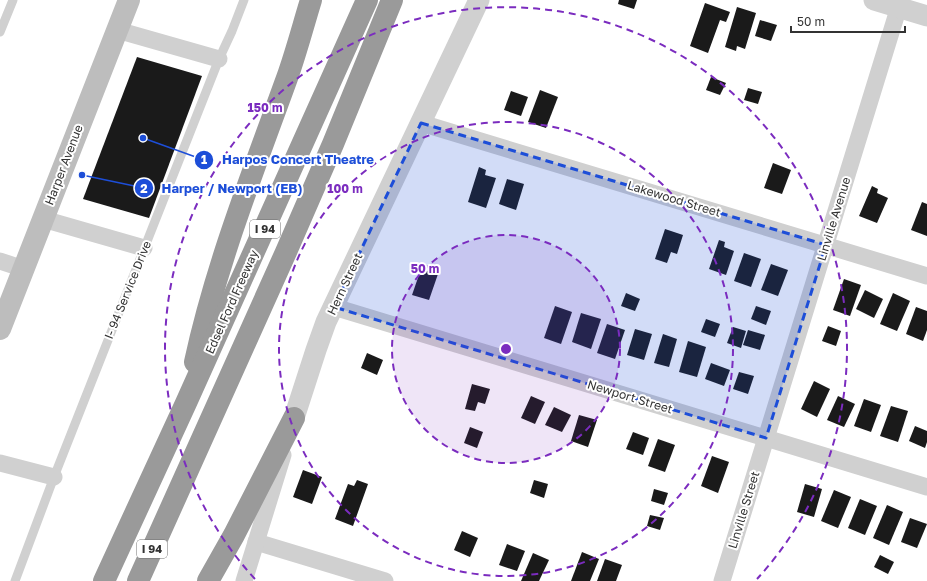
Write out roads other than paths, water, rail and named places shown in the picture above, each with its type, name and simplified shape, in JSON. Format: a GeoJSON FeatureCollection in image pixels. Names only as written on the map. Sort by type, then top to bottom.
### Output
{"type":"FeatureCollection","features":[{"type":"Feature","properties":{"kind":"highway"},"geometry":{"type":"LineString","coordinates":[[186,403],[204,321],[244,196],[287,76],[311,0]]}},
{"type":"Feature","properties":{"kind":"highway","name":"Edsel Ford Freeway"},"geometry":{"type":"LineString","coordinates":[[104,581],[186,403],[367,0]]}},
{"type":"Feature","properties":{"kind":"highway","name":"I 94"},"geometry":{"type":"LineString","coordinates":[[138,581],[286,252],[333,144],[392,0]]}},
{"type":"Feature","properties":{"kind":"highway"},"geometry":{"type":"LineString","coordinates":[[208,581],[234,535],[294,418]]}},
{"type":"Feature","properties":{"kind":"main road","name":"Harper Avenue"},"geometry":{"type":"LineString","coordinates":[[0,329],[129,0]]}},
{"type":"Feature","properties":{"kind":"street","name":"Hern Street"},"geometry":{"type":"LineString","coordinates":[[244,581],[316,350],[334,307],[479,0]]}},
{"type":"Feature","properties":{"kind":"street"},"geometry":{"type":"LineString","coordinates":[[874,0],[900,4],[927,16]]}},
{"type":"Feature","properties":{"kind":"street","name":"Linville Avenue"},"geometry":{"type":"LineString","coordinates":[[766,438],[900,4]]}},
{"type":"Feature","properties":{"kind":"street"},"geometry":{"type":"LineString","coordinates":[[117,30],[219,59]]}},
{"type":"Feature","properties":{"kind":"street","name":"Lakewood Street"},"geometry":{"type":"LineString","coordinates":[[421,123],[927,276]]}},
{"type":"Feature","properties":{"kind":"street"},"geometry":{"type":"LineString","coordinates":[[43,220],[144,248]]}},
{"type":"Feature","properties":{"kind":"street"},"geometry":{"type":"LineString","coordinates":[[0,261],[24,269]]}},
{"type":"Feature","properties":{"kind":"street","name":"Newport Street"},"geometry":{"type":"LineString","coordinates":[[334,307],[927,487]]}},
{"type":"Feature","properties":{"kind":"street","name":"Linville Street"},"geometry":{"type":"LineString","coordinates":[[722,581],[766,438]]}},
{"type":"Feature","properties":{"kind":"street"},"geometry":{"type":"LineString","coordinates":[[0,463],[54,477]]}},
{"type":"Feature","properties":{"kind":"street"},"geometry":{"type":"LineString","coordinates":[[256,542],[385,581]]}},
{"type":"Feature","properties":{"kind":"lane"},"geometry":{"type":"LineString","coordinates":[[0,32],[13,0]]}},
{"type":"Feature","properties":{"kind":"lane","name":"I- 94 Service Drive"},"geometry":{"type":"LineString","coordinates":[[15,581],[54,477],[144,248],[244,0]]}},
{"type":"Feature","properties":{"kind":"place","name":"Harpos Concert Theatre"},"geometry":{"type":"Point","coordinates":[143,138]}},
{"type":"Feature","properties":{"kind":"place","name":"Harper / Newport (EB)"},"geometry":{"type":"Point","coordinates":[82,175]}}]}
